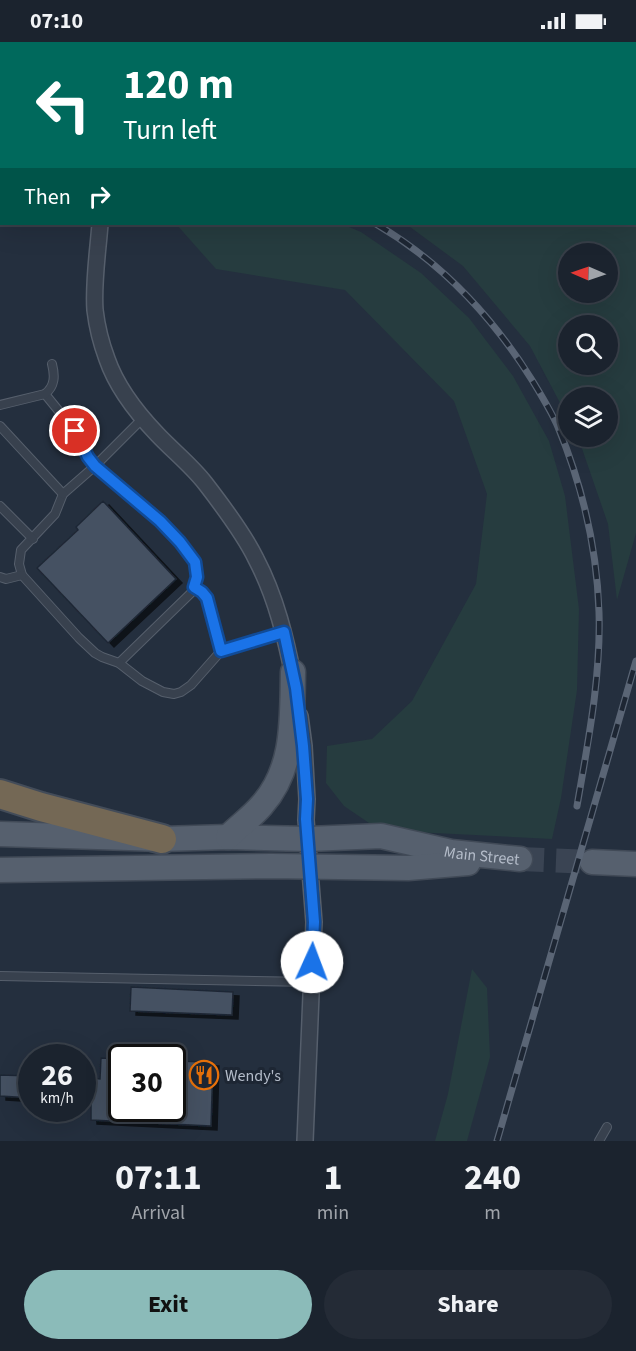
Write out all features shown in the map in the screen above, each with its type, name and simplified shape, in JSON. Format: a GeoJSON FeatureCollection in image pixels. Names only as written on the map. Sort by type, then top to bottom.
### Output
{"type":"FeatureCollection","features":[{"type":"Feature","properties":{"kind":"highway"},"geometry":{"type":"LineString","coordinates":[[0,794],[162,839]]}},
{"type":"Feature","properties":{"kind":"main road"},"geometry":{"type":"LineString","coordinates":[[228,837],[264,803],[285,768],[292,719],[293,672]]}},
{"type":"Feature","properties":{"kind":"main road","name":"Main Street"},"geometry":{"type":"LineString","coordinates":[[0,834],[162,839],[228,837],[309,839],[381,836],[451,852],[520,859],[408,868],[271,866],[0,870]]}},
{"type":"Feature","properties":{"kind":"main road"},"geometry":{"type":"LineString","coordinates":[[592,862],[636,864]]}},
{"type":"Feature","properties":{"kind":"street"},"geometry":{"type":"LineString","coordinates":[[100,225],[95,310],[99,334],[114,377],[157,435],[205,483],[247,541],[271,592],[284,632],[293,672],[303,746],[314,922],[305,1141]]}},
{"type":"Feature","properties":{"kind":"lane"},"geometry":{"type":"LineString","coordinates":[[0,405],[45,394],[53,386],[52,363]]}},
{"type":"Feature","properties":{"kind":"lane"},"geometry":{"type":"LineString","coordinates":[[45,394],[75,431],[95,466],[160,521],[195,562],[197,577],[191,593],[119,663]]}},
{"type":"Feature","properties":{"kind":"lane"},"geometry":{"type":"LineString","coordinates":[[143,418],[63,494],[55,514],[21,550],[22,575],[95,653],[119,663],[142,681],[163,692],[174,694],[191,685],[221,651],[284,632]]}},
{"type":"Feature","properties":{"kind":"lane"},"geometry":{"type":"LineString","coordinates":[[0,426],[63,494]]}},
{"type":"Feature","properties":{"kind":"lane"},"geometry":{"type":"LineString","coordinates":[[0,506],[33,538]]}},
{"type":"Feature","properties":{"kind":"lane"},"geometry":{"type":"LineString","coordinates":[[0,577],[6,579],[22,575]]}},
{"type":"Feature","properties":{"kind":"lane"},"geometry":{"type":"LineString","coordinates":[[194,587],[207,598],[221,651]]}},
{"type":"Feature","properties":{"kind":"lane"},"geometry":{"type":"LineString","coordinates":[[0,976],[312,982]]}},
{"type":"Feature","properties":{"kind":"lane"},"geometry":{"type":"LineString","coordinates":[[599,1141],[607,1127]]}},
{"type":"Feature","properties":{"kind":"green space"},"geometry":{"type":"Polygon","coordinates":[[[177,225],[344,225],[361,232],[421,273],[469,318],[513,376],[549,441],[565,496],[579,609],[577,690],[561,798],[552,839],[414,832],[369,823],[344,806],[326,783],[327,746],[372,739],[412,701],[476,584],[487,494],[454,401],[345,290],[216,269],[177,225]]]}},
{"type":"Feature","properties":{"kind":"green space"},"geometry":{"type":"Polygon","coordinates":[[[407,225],[636,225],[636,533],[617,600],[608,524],[581,447],[618,447],[618,387],[558,387],[558,399],[530,346],[463,266],[407,225]]]}},
{"type":"Feature","properties":{"kind":"green space"},"geometry":{"type":"Polygon","coordinates":[[[472,969],[487,988],[490,1057],[467,1141],[435,1141],[448,1094],[472,969]]]}},
{"type":"Feature","properties":{"kind":"building"},"geometry":{"type":"Polygon","coordinates":[[[103,501],[176,579],[108,643],[37,568],[78,530],[76,527],[103,501]]]}},
{"type":"Feature","properties":{"kind":"building"},"geometry":{"type":"Polygon","coordinates":[[[131,987],[233,992],[232,1015],[130,1011],[131,987]]]}},
{"type":"Feature","properties":{"kind":"building"},"geometry":{"type":"Polygon","coordinates":[[[101,1058],[108,1058],[108,1121],[96,1120],[96,1079],[100,1079],[101,1058]]]}},
{"type":"Feature","properties":{"kind":"building"},"geometry":{"type":"Polygon","coordinates":[[[186,1061],[213,1062],[211,1126],[131,1122],[186,1122],[186,1061]]]}},
{"type":"Feature","properties":{"kind":"building"},"geometry":{"type":"Polygon","coordinates":[[[0,1075],[18,1076],[18,1097],[0,1096],[0,1075]]]}},
{"type":"Feature","properties":{"kind":"tunnel"},"geometry":{"type":"LineString","coordinates":[[520,859],[592,862]]}},
{"type":"Feature","properties":{"kind":"railway"},"geometry":{"type":"LineString","coordinates":[[378,225],[422,255],[443,273],[500,334],[532,380],[552,415],[567,449],[587,518],[598,588],[599,612],[596,685],[577,806]]}},
{"type":"Feature","properties":{"kind":"railway"},"geometry":{"type":"LineString","coordinates":[[497,1141],[636,661]]}},
{"type":"Feature","properties":{"kind":"place","name":"Wendy's"},"geometry":{"type":"Point","coordinates":[204,1075]}},
{"type":"Feature","properties":{"kind":"route"},"geometry":{"type":"LineString","coordinates":[[75,431],[95,466],[160,521],[195,562],[197,577],[194,587],[207,598],[221,651],[284,632],[296,688],[303,746],[314,922],[312,962]]}}]}
